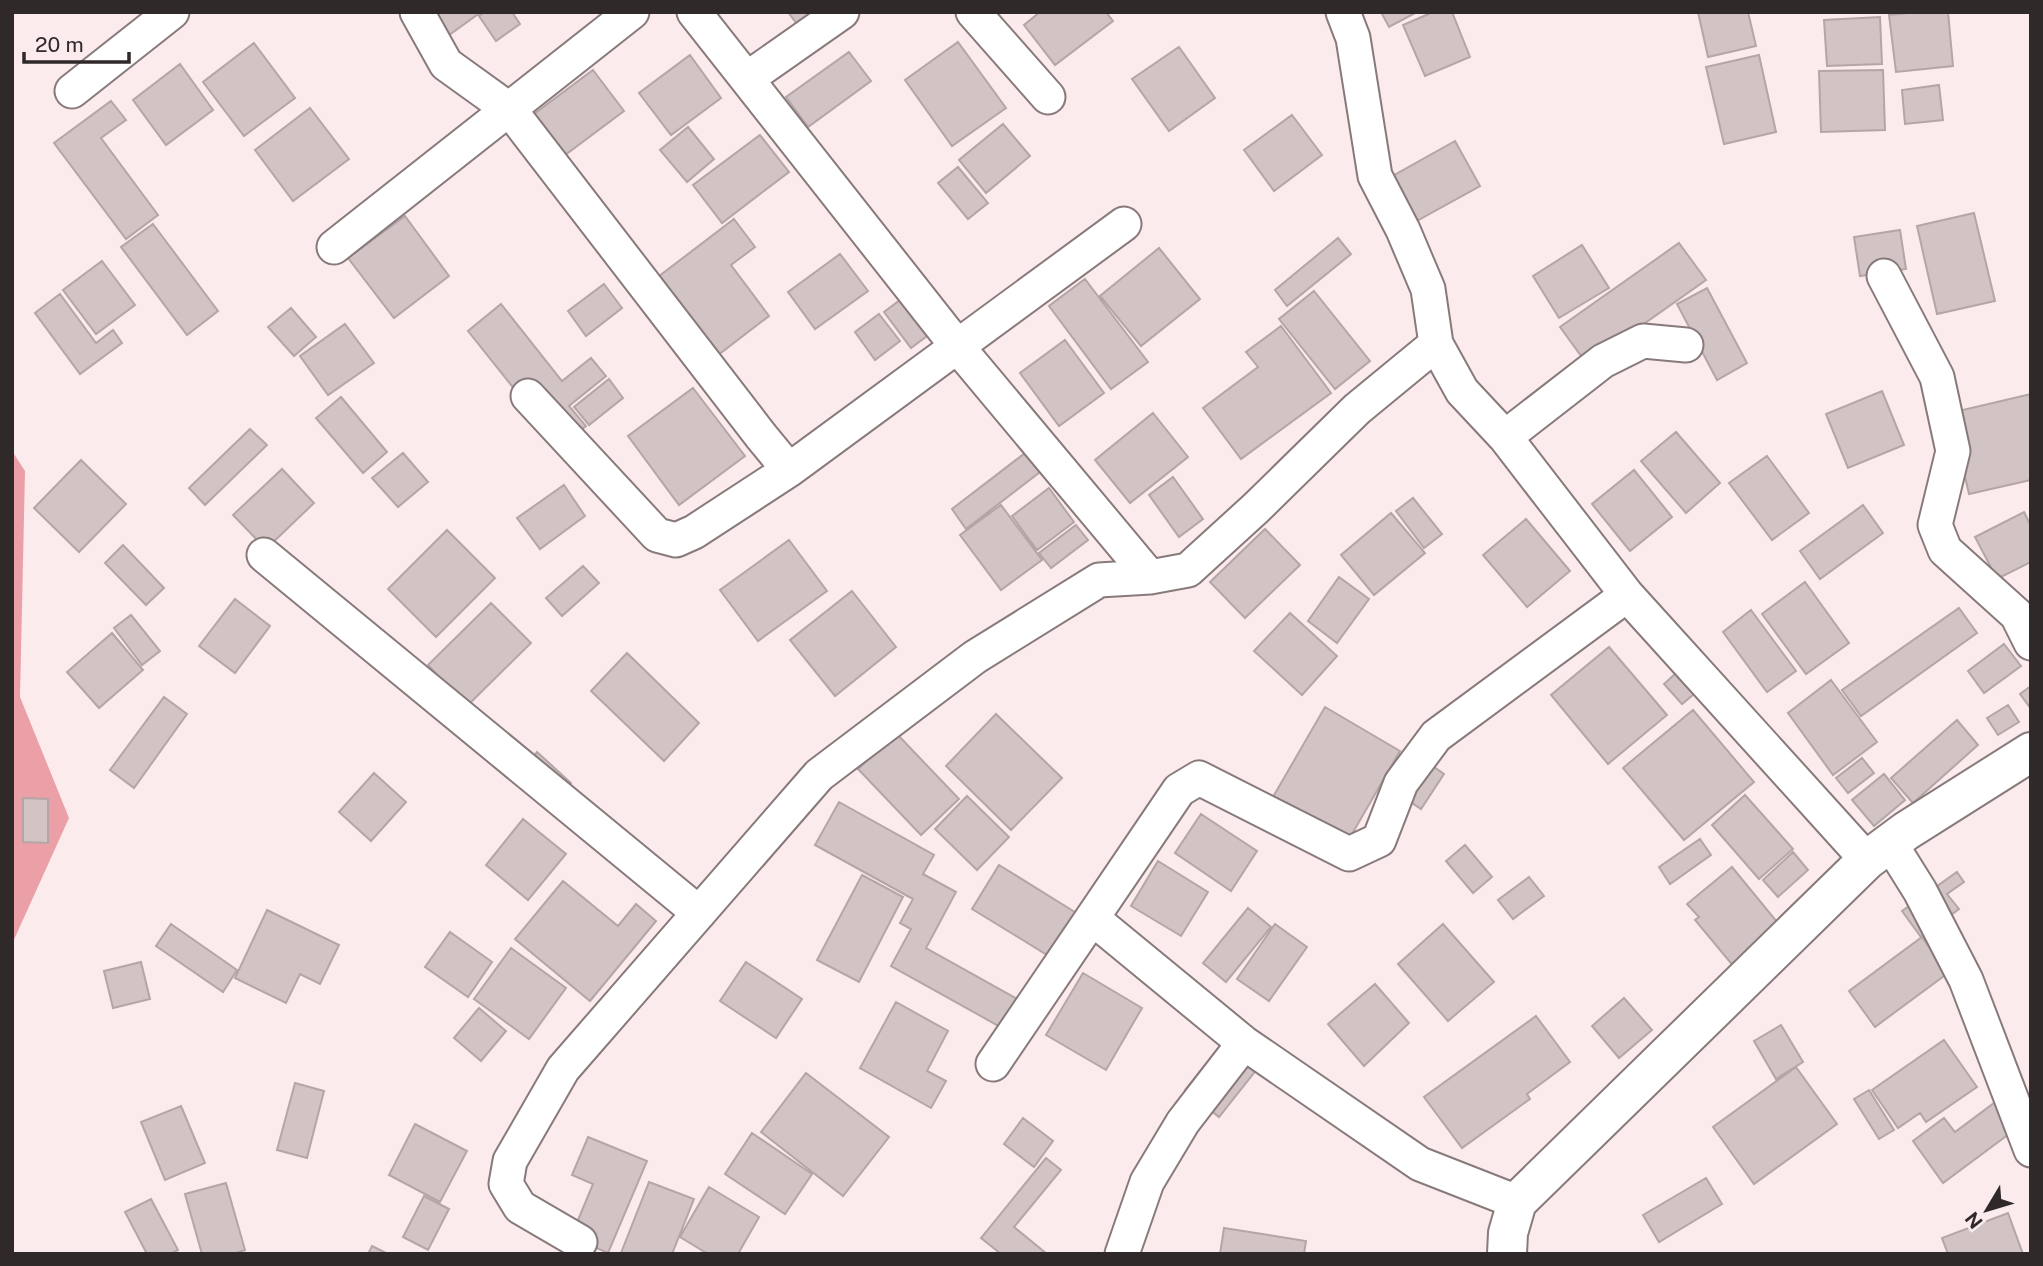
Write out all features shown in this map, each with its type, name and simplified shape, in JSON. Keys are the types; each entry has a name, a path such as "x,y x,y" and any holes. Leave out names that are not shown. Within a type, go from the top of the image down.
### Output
{"street":[{"path":"72,91 172,12"},
{"path":"417,12 446,64 510,110 789,470"},
{"path":"334,247 632,12"},
{"path":"695,12 957,346 1150,577"},
{"path":"748,78 842,12"},
{"path":"973,12 1048,97"},
{"path":"1343,12 1353,38 1375,176 1403,230 1428,289 1436,344 1462,391 1505,438 1628,595 1920,891 1966,980 2031,1150"},
{"path":"528,396 657,535 676,540 694,532 789,470 1124,224"},
{"path":"1884,276 1937,377 1953,451 1935,525 1945,550 2017,615 2031,643"},
{"path":"1505,438 1603,361 1643,341 1686,345"},
{"path":"580,1242 520,1207 506,1184 510,1161 563,1069 819,775 975,657 1099,580 1150,577 1188,570 1256,509 1357,410 1436,344"},
{"path":"264,555 699,913"},
{"path":"993,1064 1179,790 1199,779 1349,854 1379,840 1401,783 1436,736 1628,595"},
{"path":"1507,1254 1508,1233 1517,1202 1879,851 2031,752"},
{"path":"1093,918 1244,1042 1420,1164 1517,1202"},
{"path":"1122,1254 1147,1182 1183,1122 1244,1042"}],"shaded area":[{"path":"12,451 25,471 20,697 69,818 12,944"}],"building":[{"path":"417,12 481,12 438,43"},
{"path":"485,12 512,12 520,24 496,41 479,16"},
{"path":"788,12 821,12 800,28"},
{"path":"1040,12 1106,12 1113,21 1055,65 1024,25"},
{"path":"1381,12 1417,12 1389,27"},
{"path":"1433,12 1452,12 1470,57 1425,76 1403,25"},
{"path":"1698,12 1748,12 1756,46 1708,57"},
{"path":"1948,12 1953,66 1896,72 1889,15"},
{"path":"1880,17 1882,64 1827,66 1824,20"},
{"path":"958,42 1006,108 952,146 905,80"},
{"path":"254,43 295,98 244,136 203,82"},
{"path":"1179,47 1215,98 1169,131 1132,79"},
{"path":"849,52 871,81 808,127 786,97"},
{"path":"690,55 721,98 671,135 639,93"},
{"path":"1759,55 1776,132 1724,144 1706,67"},
{"path":"180,64 213,110 166,145 133,100"},
{"path":"593,70 624,111 553,164 522,123"},
{"path":"1883,70 1885,130 1821,132 1819,71"},
{"path":"1939,85 1943,120 1905,124 1902,90"},
{"path":"111,101 126,120 101,138 158,215 126,239 54,143"},
{"path":"310,108 349,159 293,201 255,150"},
{"path":"1292,115 1322,155 1274,191 1244,150"},
{"path":"1003,124 1030,156 986,193 959,160"},
{"path":"688,127 714,159 687,182 660,150"},
{"path":"760,135 789,172 722,223 693,185"},
{"path":"1455,141 1480,186 1406,227 1382,182"},
{"path":"958,167 988,203 968,219 938,183"},
{"path":"1974,213 1995,301 1937,314 1917,226"},
{"path":"405,216 449,276 394,318 348,258"},
{"path":"734,219 755,247 731,265 769,316 709,362 650,283"},
{"path":"153,224 218,311 187,335 121,247"},
{"path":"1900,230 1906,269 1860,276 1854,237"},
{"path":"1338,238 1351,254 1287,306 1275,290"},
{"path":"1679,243 1706,280 1587,364 1560,327"},
{"path":"1582,245 1609,288 1559,318 1533,276"},
{"path":"1159,248 1200,299 1141,346 1100,296"},
{"path":"840,254 868,291 815,329 788,292"},
{"path":"102,261 135,305 96,334 63,290"},
{"path":"1085,279 1148,362 1111,389 1049,306"},
{"path":"604,284 622,308 586,336 568,311"},
{"path":"1707,288 1747,363 1717,380 1677,304"},
{"path":"1314,291 1370,361 1335,389 1279,319"},
{"path":"60,294 96,343 113,330 122,343 80,374 35,313"},
{"path":"900,300 927,336 911,348 884,312"},
{"path":"501,304 562,381 591,358 606,376 569,406 586,426 557,449 523,400 468,331"},
{"path":"291,308 316,337 294,356 268,327"},
{"path":"879,314 900,341 875,360 855,332"},
{"path":"345,324 374,363 328,395 300,356"},
{"path":"1281,326 1331,393 1241,459 1203,408 1258,367 1246,352"},
{"path":"1065,340 1104,393 1059,426 1020,373"},
{"path":"609,379 623,398 589,425 574,407"},
{"path":"693,388 745,456 679,505 628,436"},
{"path":"1882,391 1904,445 1848,468 1826,414"},
{"path":"2031,394 2031,480 1969,494 1950,413"},
{"path":"341,397 387,452 363,473 316,418"},
{"path":"1153,413 1188,457 1130,503 1095,460"},
{"path":"250,429 267,445 205,505 189,488"},
{"path":"1676,432 1720,483 1686,513 1641,461"},
{"path":"403,453 428,482 398,507 372,478"},
{"path":"1025,453 1040,472 966,529 952,509"},
{"path":"1767,456 1809,513 1772,540 1729,483"},
{"path":"81,460 126,504 79,552 34,508"},
{"path":"282,469 314,503 266,549 233,515"},
{"path":"1634,470 1672,517 1630,551 1592,504"},
{"path":"1173,477 1203,519 1179,537 1149,495"},
{"path":"564,485 585,516 540,549 517,518"},
{"path":"1049,488 1074,522 1037,550 1012,516"},
{"path":"1413,498 1442,534 1424,548 1396,511"},
{"path":"1001,505 1042,560 1001,590 960,535"},
{"path":"1863,505 1883,533 1820,579 1800,551"},
{"path":"2024,512 2031,526 2031,562 1997,579 1975,537"},
{"path":"1391,513 1425,553 1374,595 1341,555"},
{"path":"1526,519 1570,571 1527,607 1483,555"},
{"path":"1076,525 1088,540 1051,568 1039,553"},
{"path":"1265,529 1300,565 1245,618 1210,582"},
{"path":"447,530 495,578 436,637 388,589"},
{"path":"789,540 827,591 758,641 720,590"},
{"path":"123,545 164,588 146,605 105,563"},
{"path":"583,566 599,583 562,616 546,598"},
{"path":"1339,577 1369,599 1337,643 1308,621"},
{"path":"1805,582 1849,643 1806,674 1762,614"},
{"path":"852,591 896,647 835,696 790,640"},
{"path":"235,599 270,626 235,673 199,646"},
{"path":"491,603 531,643 467,706 428,665"},
{"path":"1959,608 1977,633 1861,716 1842,690"},
{"path":"1751,610 1796,671 1767,692 1723,632"},
{"path":"1290,613 1337,656 1302,695 1254,651"},
{"path":"131,615 160,651 142,665 114,628"},
{"path":"112,633 143,670 99,708 67,672"},
{"path":"2004,644 2021,666 1984,693 1968,671"},
{"path":"1609,647 1667,715 1608,764 1551,695"},
{"path":"627,653 699,723 664,761 591,691"},
{"path":"1686,664 1705,685 1682,704 1664,684"},
{"path":"1831,680 1877,742 1833,775 1788,713"},
{"path":"2031,686 2031,709 2020,694"},
{"path":"164,697 187,714 134,788 110,770"},
{"path":"2008,705 2019,722 1998,735 1987,718"},
{"path":"1325,707 1400,751 1348,841 1273,797"},
{"path":"1693,710 1754,782 1684,840 1623,768"},
{"path":"996,714 1062,778 1011,830 946,766"},
{"path":"1957,720 1978,745 1913,803 1891,778"},
{"path":"896,733 959,799 921,835 858,769"},
{"path":"537,752 571,783 559,797 524,768"},
{"path":"1862,758 1874,773 1848,793 1836,778"},
{"path":"1427,762 1444,774 1421,809 1403,797"},
{"path":"374,773 406,802 371,841 339,812"},
{"path":"1884,774 1905,800 1874,826 1852,800"},
{"path":"1745,795 1793,849 1759,879 1712,825"},
{"path":"967,796 1009,837 977,870 935,829"},
{"path":"23,798 48,799 48,843 23,842"},
{"path":"839,802 934,855 923,874 956,892 926,948 1019,1000 1004,1029 891,966 911,929 900,923 913,899 815,845"},
{"path":"1201,814 1257,851 1231,891 1175,853"},
{"path":"523,819 566,854 528,900 486,865"},
{"path":"1700,839 1711,855 1670,884 1659,867"},
{"path":"1465,845 1492,877 1473,893 1446,861"},
{"path":"1793,852 1808,870 1778,897 1763,880"},
{"path":"1158,861 1208,892 1181,936 1131,906"},
{"path":"999,865 1078,914 1052,958 972,909"},
{"path":"1732,867 1782,928 1735,968 1695,920 1699,917 1687,904"},
{"path":"1957,872 1964,882 1947,894 1959,909 1921,937 1902,911"},
{"path":"862,875 903,897 859,982 817,960"},
{"path":"1529,877 1544,896 1513,919 1498,900"},
{"path":"563,881 618,926 636,904 656,921 590,1001 515,939"},
{"path":"1248,908 1271,927 1226,982 1203,963"},
{"path":"267,910 339,945 320,984 300,974 286,1003 235,978"},
{"path":"171,924 237,970 223,992 156,946"},
{"path":"1275,924 1307,947 1269,1001 1237,979"},
{"path":"1443,924 1494,982 1448,1021 1398,964"},
{"path":"450,932 492,962 468,997 425,967"},
{"path":"1922,937 1948,973 1875,1027 1849,991"},
{"path":"511,948 566,988 529,1039 474,999"},
{"path":"141,962 150,999 113,1008 104,971"},
{"path":"746,962 802,999 776,1038 720,1001"},
{"path":"1083,973 1142,1008 1106,1070 1046,1035"},
{"path":"1375,984 1409,1023 1364,1066 1328,1024"},
{"path":"1624,998 1652,1030 1619,1058 1592,1026"},
{"path":"896,1002 948,1031 927,1071 946,1081 931,1108 860,1068"},
{"path":"479,1008 506,1031 481,1061 454,1038"},
{"path":"1536,1016 1570,1062 1527,1094 1530,1099 1462,1148 1424,1097"},
{"path":"1781,1025 1803,1062 1776,1079 1754,1041"},
{"path":"1231,1032 1265,1059 1219,1117 1185,1090"},
{"path":"1944,1040 1977,1087 1926,1122 1920,1113 1898,1128 1872,1090"},
{"path":"1796,1067 1837,1124 1754,1184 1713,1127"},
{"path":"806,1073 889,1137 843,1196 761,1132"},
{"path":"295,1083 324,1091 307,1158 277,1150"},
{"path":"1869,1090 1894,1130 1879,1139 1854,1099"},
{"path":"1998,1100 2017,1128 1943,1183 1913,1141 1944,1118 1955,1132"},
{"path":"181,1106 205,1163 165,1180 141,1122"},
{"path":"1023,1118 1053,1141 1034,1167 1004,1144"},
{"path":"415,1124 467,1151 440,1202 389,1175"},
{"path":"752,1133 812,1174 785,1214 725,1174"},
{"path":"588,1137 647,1161 608,1253 571,1237 593,1184 572,1175"},
{"path":"1046,1158 1061,1170 1014,1227 1047,1254 1001,1254 981,1238"},
{"path":"1706,1178 1722,1204 1659,1242 1643,1215"},
{"path":"649,1182 694,1199 672,1254 623,1254 621,1253"},
{"path":"226,1183 245,1250 233,1254 202,1254 185,1194"},
{"path":"709,1187 759,1217 738,1254 708,1254 680,1237"},
{"path":"424,1196 449,1209 428,1250 403,1237"},
{"path":"151,1199 178,1250 170,1254 147,1254 125,1212"},
{"path":"2008,1213 2023,1254 1948,1254 1942,1238"},
{"path":"1224,1228 1306,1241 1304,1254 1220,1254"},
{"path":"372,1246 388,1254 368,1254"}]}
